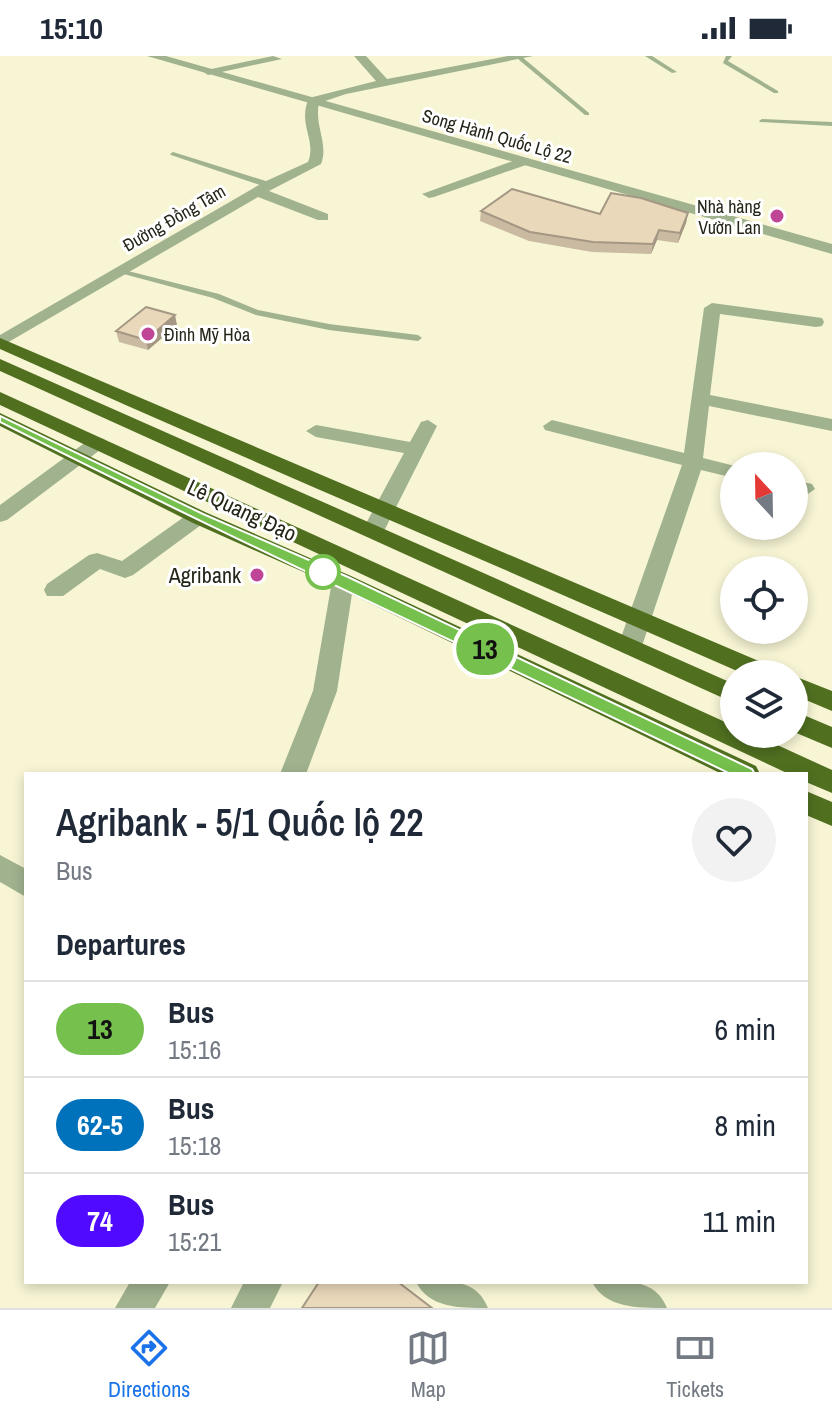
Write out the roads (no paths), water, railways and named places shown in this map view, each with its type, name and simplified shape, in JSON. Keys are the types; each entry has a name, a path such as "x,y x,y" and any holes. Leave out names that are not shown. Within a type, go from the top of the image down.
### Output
{"highway":[{"path":"0,343 230,445 385,508 734,660"},
{"name":"Lê Quang Đạo","path":"0,364 720,688"},
{"name":"Lê Quang Đạo","path":"0,398 198,517 343,581 743,772"},
{"name":"Lê Quang Đạo","path":"0,419 88,450 832,782"},
{"path":"808,691 832,702"},
{"path":"808,727 832,738"},
{"path":"808,803 832,815"}],"street":[{"name":"Song Hành Quốc Lộ 22","path":"153,56 832,249"},
{"path":"360,56 385,84"},
{"path":"313,101 343,91 500,59 524,57"},
{"path":"208,71 276,59"},
{"name":"Đường Đồng Tâm","path":"0,343 264,189 314,164 319,152 309,119 313,101"},
{"path":"429,194 521,162"},
{"path":"264,189 323,217"},
{"path":"630,646 692,462 712,308 816,322"},
{"path":"700,399 832,425"},
{"path":"373,531 428,426"},
{"path":"552,426 720,469"},
{"path":"316,431 416,449"},
{"path":"0,515 88,450"},
{"path":"55,590 97,560 125,570 198,517"},
{"path":"294,772 325,691 343,581"},
{"path":"0,867 24,884"},
{"path":"133,1308 151,1284"},
{"path":"249,1308 264,1284"},
{"path":"437,1284 470,1308"},
{"path":"613,1284 645,1307"}],"lane":[{"path":"648,56 674,72"},
{"path":"729,56 725,62 776,92"},
{"path":"524,57 587,114"},
{"path":"762,121 832,124"},
{"path":"173,154 264,189"},
{"path":"123,271 216,296 271,316 418,338"}],"place":[{"name":"Nhà hàng Vườn Lan","path":"777,216"},
{"name":"Đình Mỹ Hòa","path":"148,334"},
{"name":"Agribank","path":"257,575"}]}
